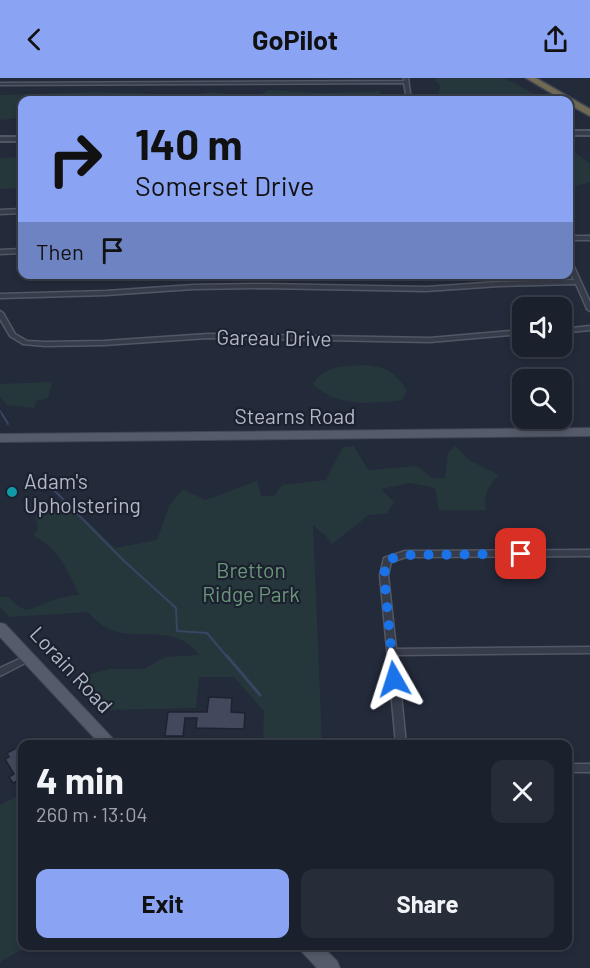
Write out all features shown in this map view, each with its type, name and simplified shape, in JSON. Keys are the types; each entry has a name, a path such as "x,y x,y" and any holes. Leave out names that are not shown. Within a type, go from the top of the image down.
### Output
{"highway":[{"path":"530,78 561,96"},
{"path":"541,78 590,105"},
{"path":"573,103 590,113"}],"main road":[{"name":"Stearns Road","path":"0,438 590,432"},
{"name":"Lorain Road","path":"0,628 106,740"},
{"path":"313,950 330,968"}],"street":[{"path":"0,84 69,81 406,80 408,96"},
{"path":"573,133 590,133"},
{"path":"0,139 18,139"},
{"path":"0,212 18,211"},
{"path":"573,238 590,238"},
{"path":"0,252 18,251"},
{"path":"573,272 590,309"},
{"path":"0,296 106,293 193,287 426,289 577,282"},
{"name":"Gareau Drive","path":"0,313 12,335 25,343 104,343 208,336 430,340 512,333"},
{"path":"572,330 590,328"},
{"path":"401,740 384,567 387,560 405,555 590,553"},
{"path":"392,652 590,650"},
{"path":"0,672 28,658"},
{"path":"572,768 590,768"}],"green space":[{"path":"436,78 504,78 538,96 438,96 440,85 435,81"},
{"path":"268,90 323,93 380,91 379,96 257,96"},
{"path":"98,92 193,95 211,92 241,96 18,96 18,118 0,120 0,95"},
{"path":"573,151 590,164 590,182 573,187"},
{"path":"18,157 18,188 0,189 0,158"},
{"path":"365,365 385,369 398,378 407,390 402,400 354,402 332,397 313,384 329,370 342,366"},
{"path":"52,382 48,398 36,401 34,408 7,405 0,397 0,384"},
{"name":"Bretton Ridge Park","path":"354,446 368,470 417,466 432,478 445,478 448,453 455,446 469,460 499,475 492,482 488,491 485,500 486,510 439,510 435,488 410,483 381,489 394,502 387,514 369,515 332,544 313,525 322,740 263,740 264,711 234,677 199,677 196,708 107,710 77,683 91,674 109,669 143,669 166,657 200,655 184,641 169,636 122,633 111,630 99,623 88,612 9,617 0,607 0,597 8,597 20,607 29,610 53,600 79,594 56,553 33,535 38,529 36,517 64,499 115,548 157,540 169,506 183,489 205,500 257,481 261,496 274,496 282,485 326,480 343,447"},
{"path":"18,795 18,950 20,950 0,962 0,805"}],"building":[{"path":"209,697 232,698 231,712 245,713 244,729 196,728 197,718 185,718 183,736 165,736 168,712 207,712"},
{"path":"18,747 18,783 17,781 13,783 9,777 14,774 5,759 9,757 7,753"}],"waterway":[{"path":"0,411 3,415"},
{"path":"2,414 8,424"},
{"path":"45,481 123,560 176,608 177,631 207,633 228,658"},
{"path":"227,656 260,695"}],"place":[{"name":"Adam's Upholstering","path":"12,492"}],"route":[{"path":"394,679 384,575 387,560 405,555 521,554"}]}
